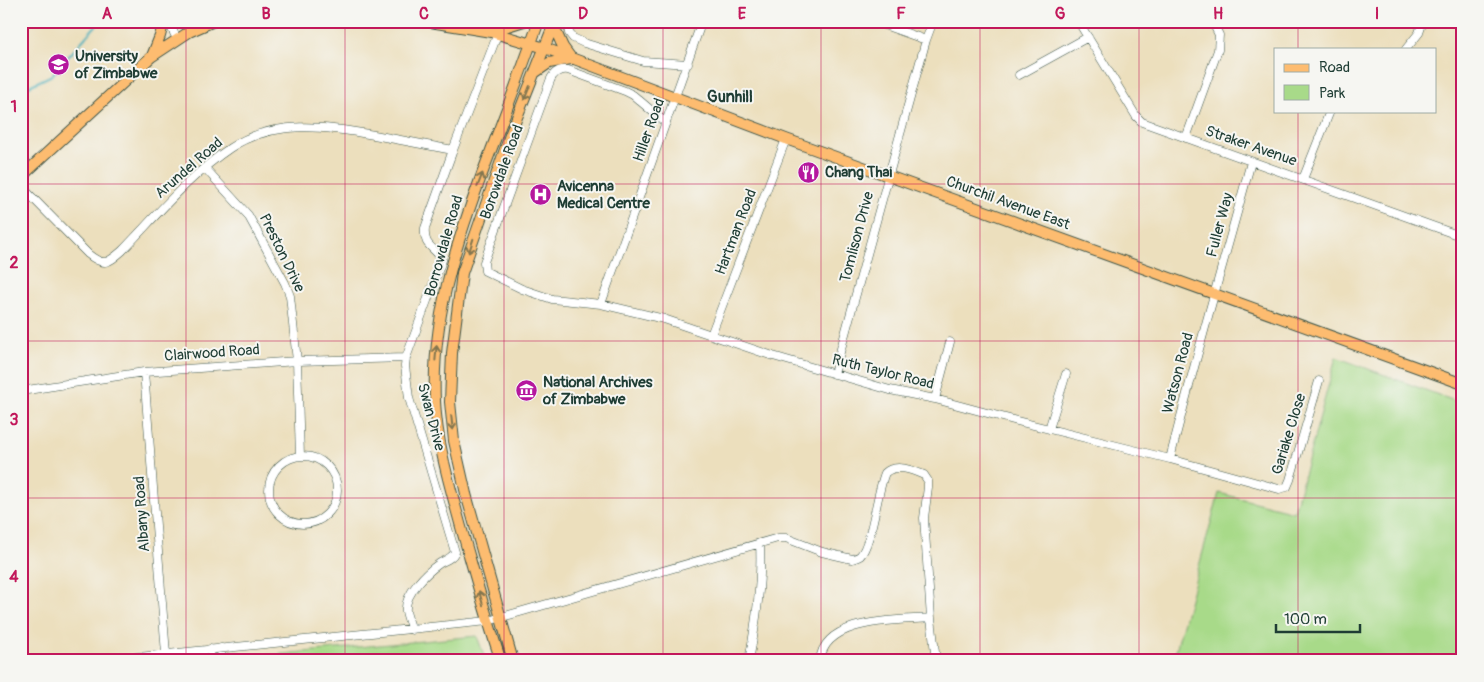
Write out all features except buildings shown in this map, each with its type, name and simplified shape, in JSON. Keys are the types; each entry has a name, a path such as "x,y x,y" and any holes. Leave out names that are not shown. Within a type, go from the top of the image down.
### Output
{"main road":[{"path":"151,57 164,21"},
{"path":"177,21 188,24 210,23"},
{"name":"Churchil Avenue East","path":"424,21 495,32 517,38 786,139 1463,384"},
{"path":"495,32 524,21"},
{"name":"Borrowdale Road","path":"501,661 454,503 439,438 435,401 435,364 440,312 446,282 458,242 539,21"},
{"path":"21,176 151,57 178,39 210,23"},
{"path":"535,73 549,63 572,58 563,47 554,23"},
{"name":"Borrowdale Road","path":"514,661 466,494 454,441 450,402 452,353 462,273 510,135 554,23"},
{"path":"517,38 523,67"}],"street":[{"path":"168,21 178,39"},
{"path":"568,21 569,33 573,38 633,59 688,64"},
{"name":"Hiller Road","path":"601,304 702,21"},
{"path":"873,21 926,40"},
{"name":"Tomlison Drive","path":"834,374 926,40 933,21"},
{"name":"Straker Avenue","path":"1078,21 1139,119 1146,124 1463,237"},
{"path":"1186,138 1218,50 1219,35 1212,21"},
{"path":"1407,48 1418,33 1423,21"},
{"name":"Swan Drive","path":"412,630 406,610 410,597 426,575 455,552 409,398 406,358 442,260 426,242 424,236 425,228 495,32"},
{"path":"1019,75 1088,37"},
{"name":"Borowdale Road","path":"485,271 484,262 554,74 568,70 633,95 666,123"},
{"path":"1303,179 1330,112"},
{"name":"Arundel Road","path":"21,186 88,254 97,262 103,263 122,251 205,168 245,140 274,130 298,126 341,129 453,150"},
{"name":"Hartman Road","path":"711,335 786,139"},
{"name":"Fuller Way","path":"1215,294 1251,162"},
{"name":"Preston Drive","path":"205,168 248,215 285,283 291,301 297,361 300,456"},
{"name":"Ruth Taylor Road","path":"485,271 522,289 552,299 601,304 681,323 773,356 890,390 935,399 1170,459 1278,489"},
{"name":"Watson Road","path":"1170,459 1195,360 1215,294"},
{"path":"935,399 950,342"},
{"name":"Clairwood Road","path":"21,391 144,372 297,361 406,358"},
{"name":"Albany Road","path":"144,372 166,654"},
{"path":"1049,429 1066,374"},
{"name":"Gariake Close","path":"1278,489 1286,487 1290,480 1319,381"},
{"path":"300,456 311,456 321,460 335,476 338,486 337,497 333,507 326,516 317,522 307,524 296,524 282,516 272,504 269,494 270,483 280,464 289,458 300,456"},
{"path":"100,661 488,622 760,543 786,538 822,552 852,559 863,552 885,473 892,468 898,467 921,473 928,481 924,518 936,661"},
{"path":"749,661 757,616 760,543"},
{"path":"820,661 824,646 832,636 847,628 866,624 931,618"},
{"path":"221,648 222,661"},
{"path":"210,649 211,661"}],"green space":[{"path":"1336,357 1463,404 1463,661 1173,661 1219,493 1294,512"},
{"path":"477,636 486,661 206,661"}],"waterway":[{"path":"21,90 52,75 100,21"}],"place":[{"name":"University of Zimbabwe","path":"59,65"},
{"name":"Chang Thai","path":"809,172"},
{"name":"Avicenna Medical Centre","path":"541,195"},
{"name":"National Archives of Zimbabwe","path":"527,391"}],"district":[{"name":"Gunhill","path":"730,97"}]}
